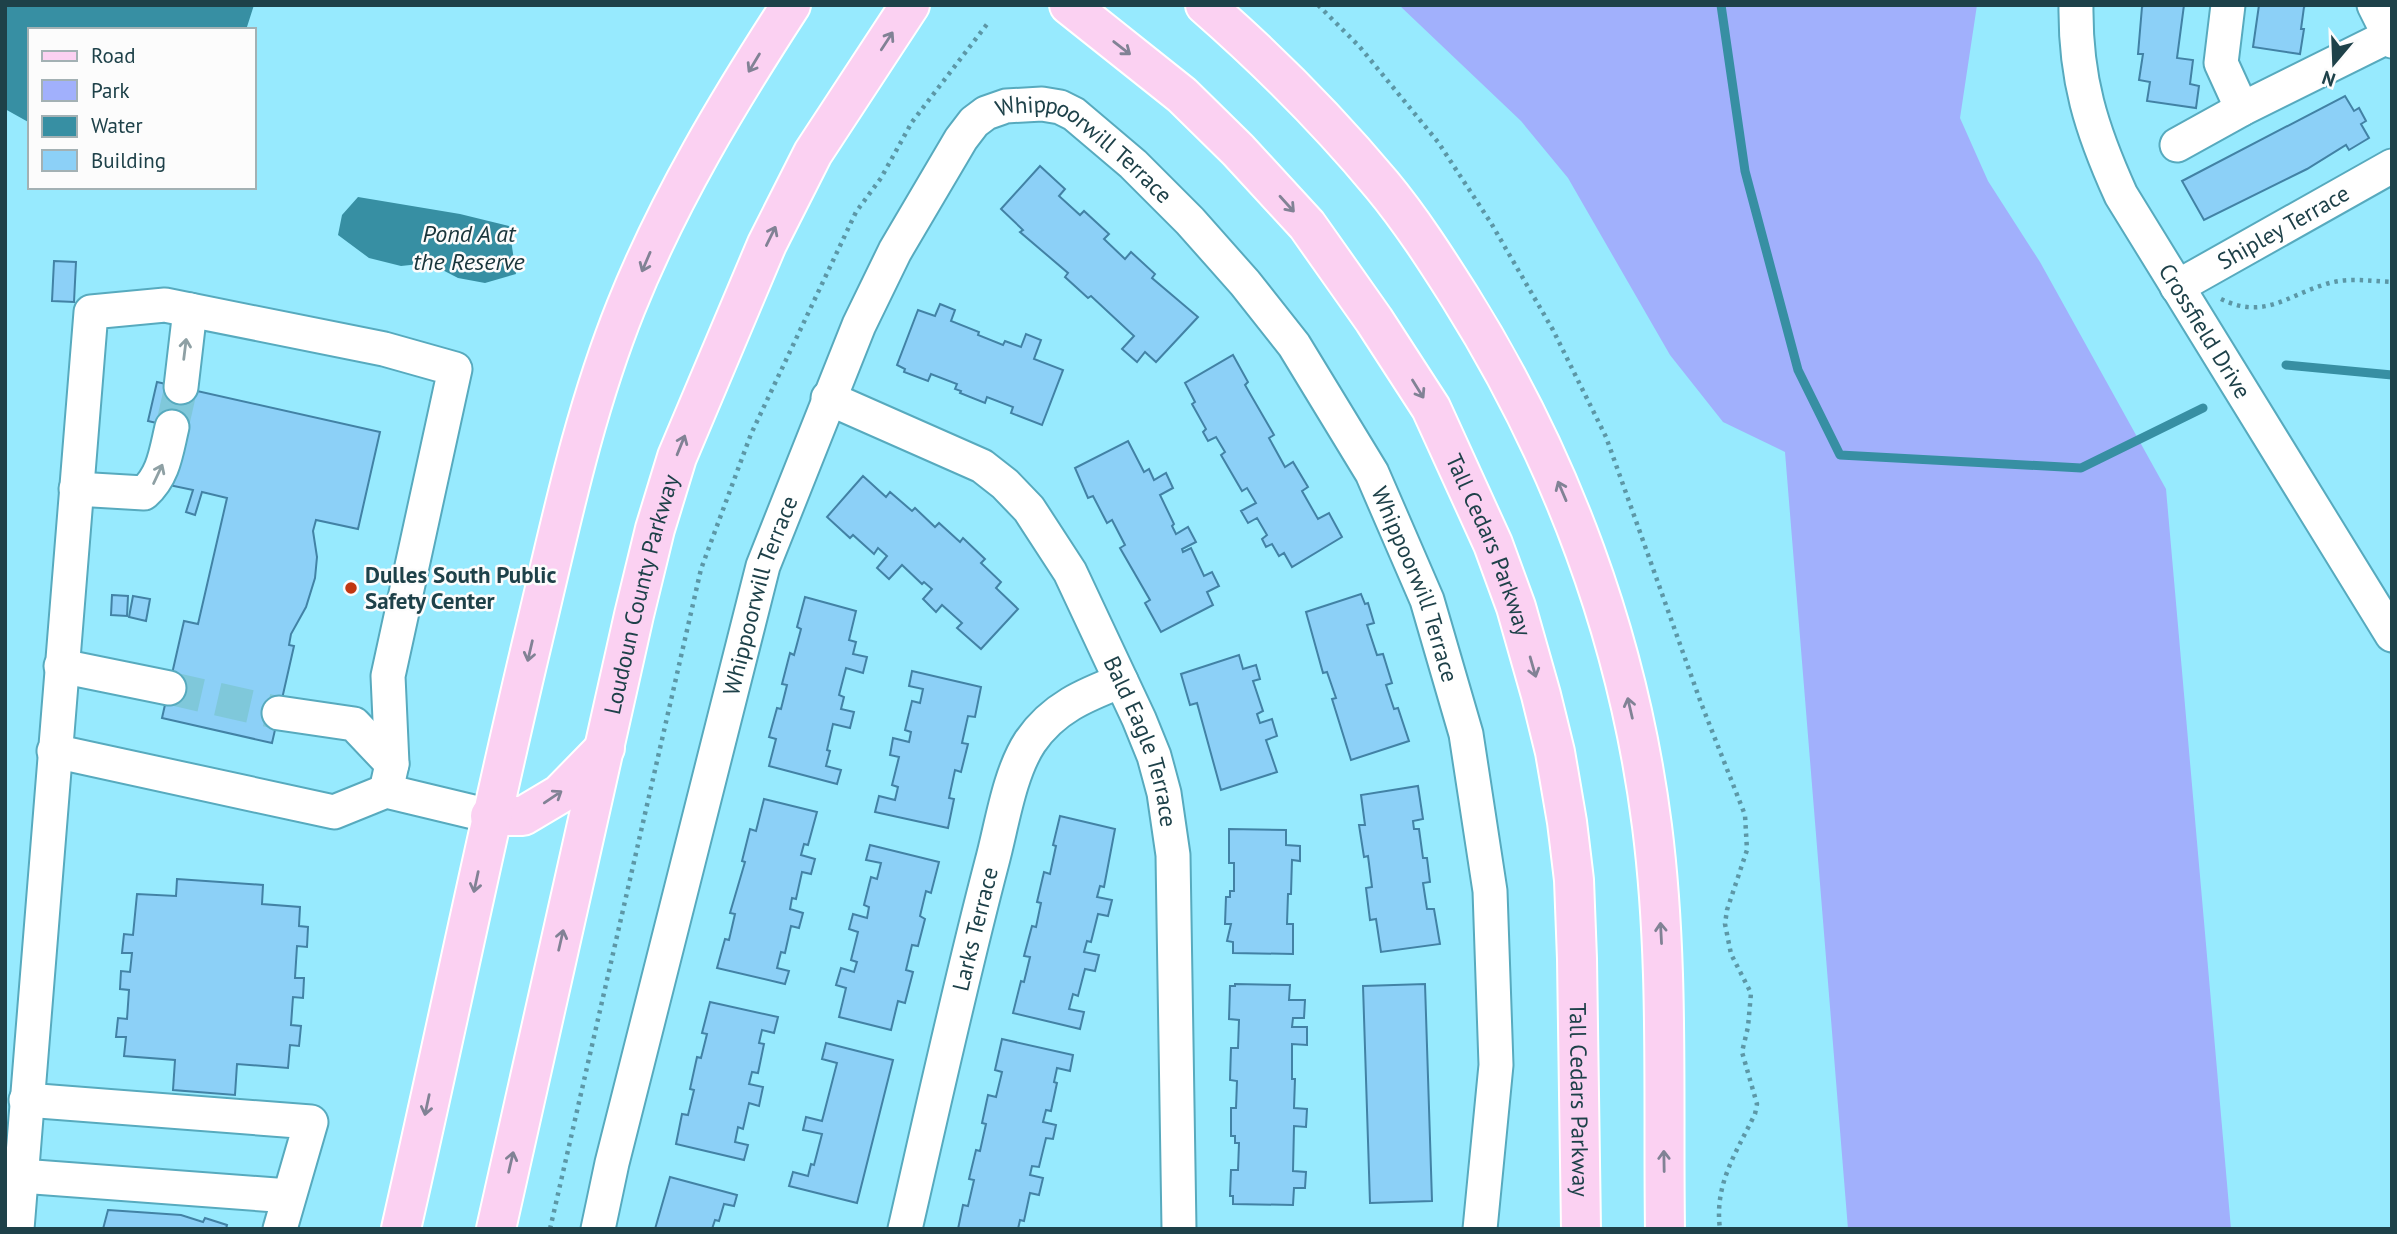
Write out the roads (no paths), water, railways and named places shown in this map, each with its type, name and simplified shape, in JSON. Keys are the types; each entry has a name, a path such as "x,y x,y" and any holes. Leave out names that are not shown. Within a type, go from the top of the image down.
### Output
{"main road":[{"path":"401,1229 491,816 574,468 596,391 626,309 666,216 702,149 791,5"},
{"name":"Loudoun County Parkway","path":"496,1229 655,528 677,457 767,244 813,153 910,5"},
{"name":"Tall Cedars Parkway","path":"1069,5 1182,95 1238,150 1307,225 1374,320 1430,408 1493,544 1516,607 1541,695 1555,752 1570,845 1577,959 1581,1229"},
{"path":"1205,5 1257,50 1318,111 1384,188 1439,264 1495,353 1545,450 1581,535 1612,632 1635,730 1652,825 1662,934 1665,1229"},
{"path":"491,816 523,816 560,794 605,748"}],"street":[{"name":"Crossfield Drive","path":"2076,5 2076,36 2083,89 2098,144 2120,195 2392,635"},
{"path":"2228,5 2221,63 2242,109"},
{"path":"2177,145 2242,109 2390,38 2374,5"},
{"name":"Whippoorwill Terrace","path":"598,1229 615,1150 763,566 828,398 895,251 961,139 974,122 986,113 1006,106 1042,104 1060,107 1074,114 1133,164 1190,221 1245,283 1294,345 1372,473 1427,600 1466,734 1490,891 1496,1065 1480,1229"},
{"name":"Shipley Terrace","path":"2177,287 2392,166"},
{"path":"17,1229 91,312 165,305 384,349 455,369 388,676 389,777"},
{"path":"181,387 190,310"},
{"name":"Bald Eagle Terrace","path":"828,398 982,466 1030,509 1082,595 1154,756 1164,793 1173,855 1179,1229"},
{"path":"76,489 144,493 155,483 162,469 172,427"},
{"path":"61,666 169,688"},
{"name":"Larks Terrace","path":"905,1229 984,892 1022,757 1043,725 1060,710 1078,698 1121,681"},
{"path":"279,713 354,724 389,777 491,816"},
{"path":"54,751 334,812 389,777"},
{"path":"26,1100 311,1122 280,1229"},
{"path":"20,1176 289,1196"}],"water":[{"path":"5,5 254,5 247,28 28,28 28,122 5,109"},
{"name":"Pond A at the Reserve","path":"358,197 460,214 509,226 516,274 485,283 458,278 429,263 401,266 369,258 338,235 342,215"}],"waterway":[{"path":"1721,5 1745,171 1798,370 1840,455 2081,468 2203,408"},
{"path":"2286,365 2392,375"}],"tunnel":[{"path":"172,427 181,387"},
{"path":"169,688 279,713"}],"place":[{"name":"Dulles South Public Safety Center","path":"351,588"}]}
